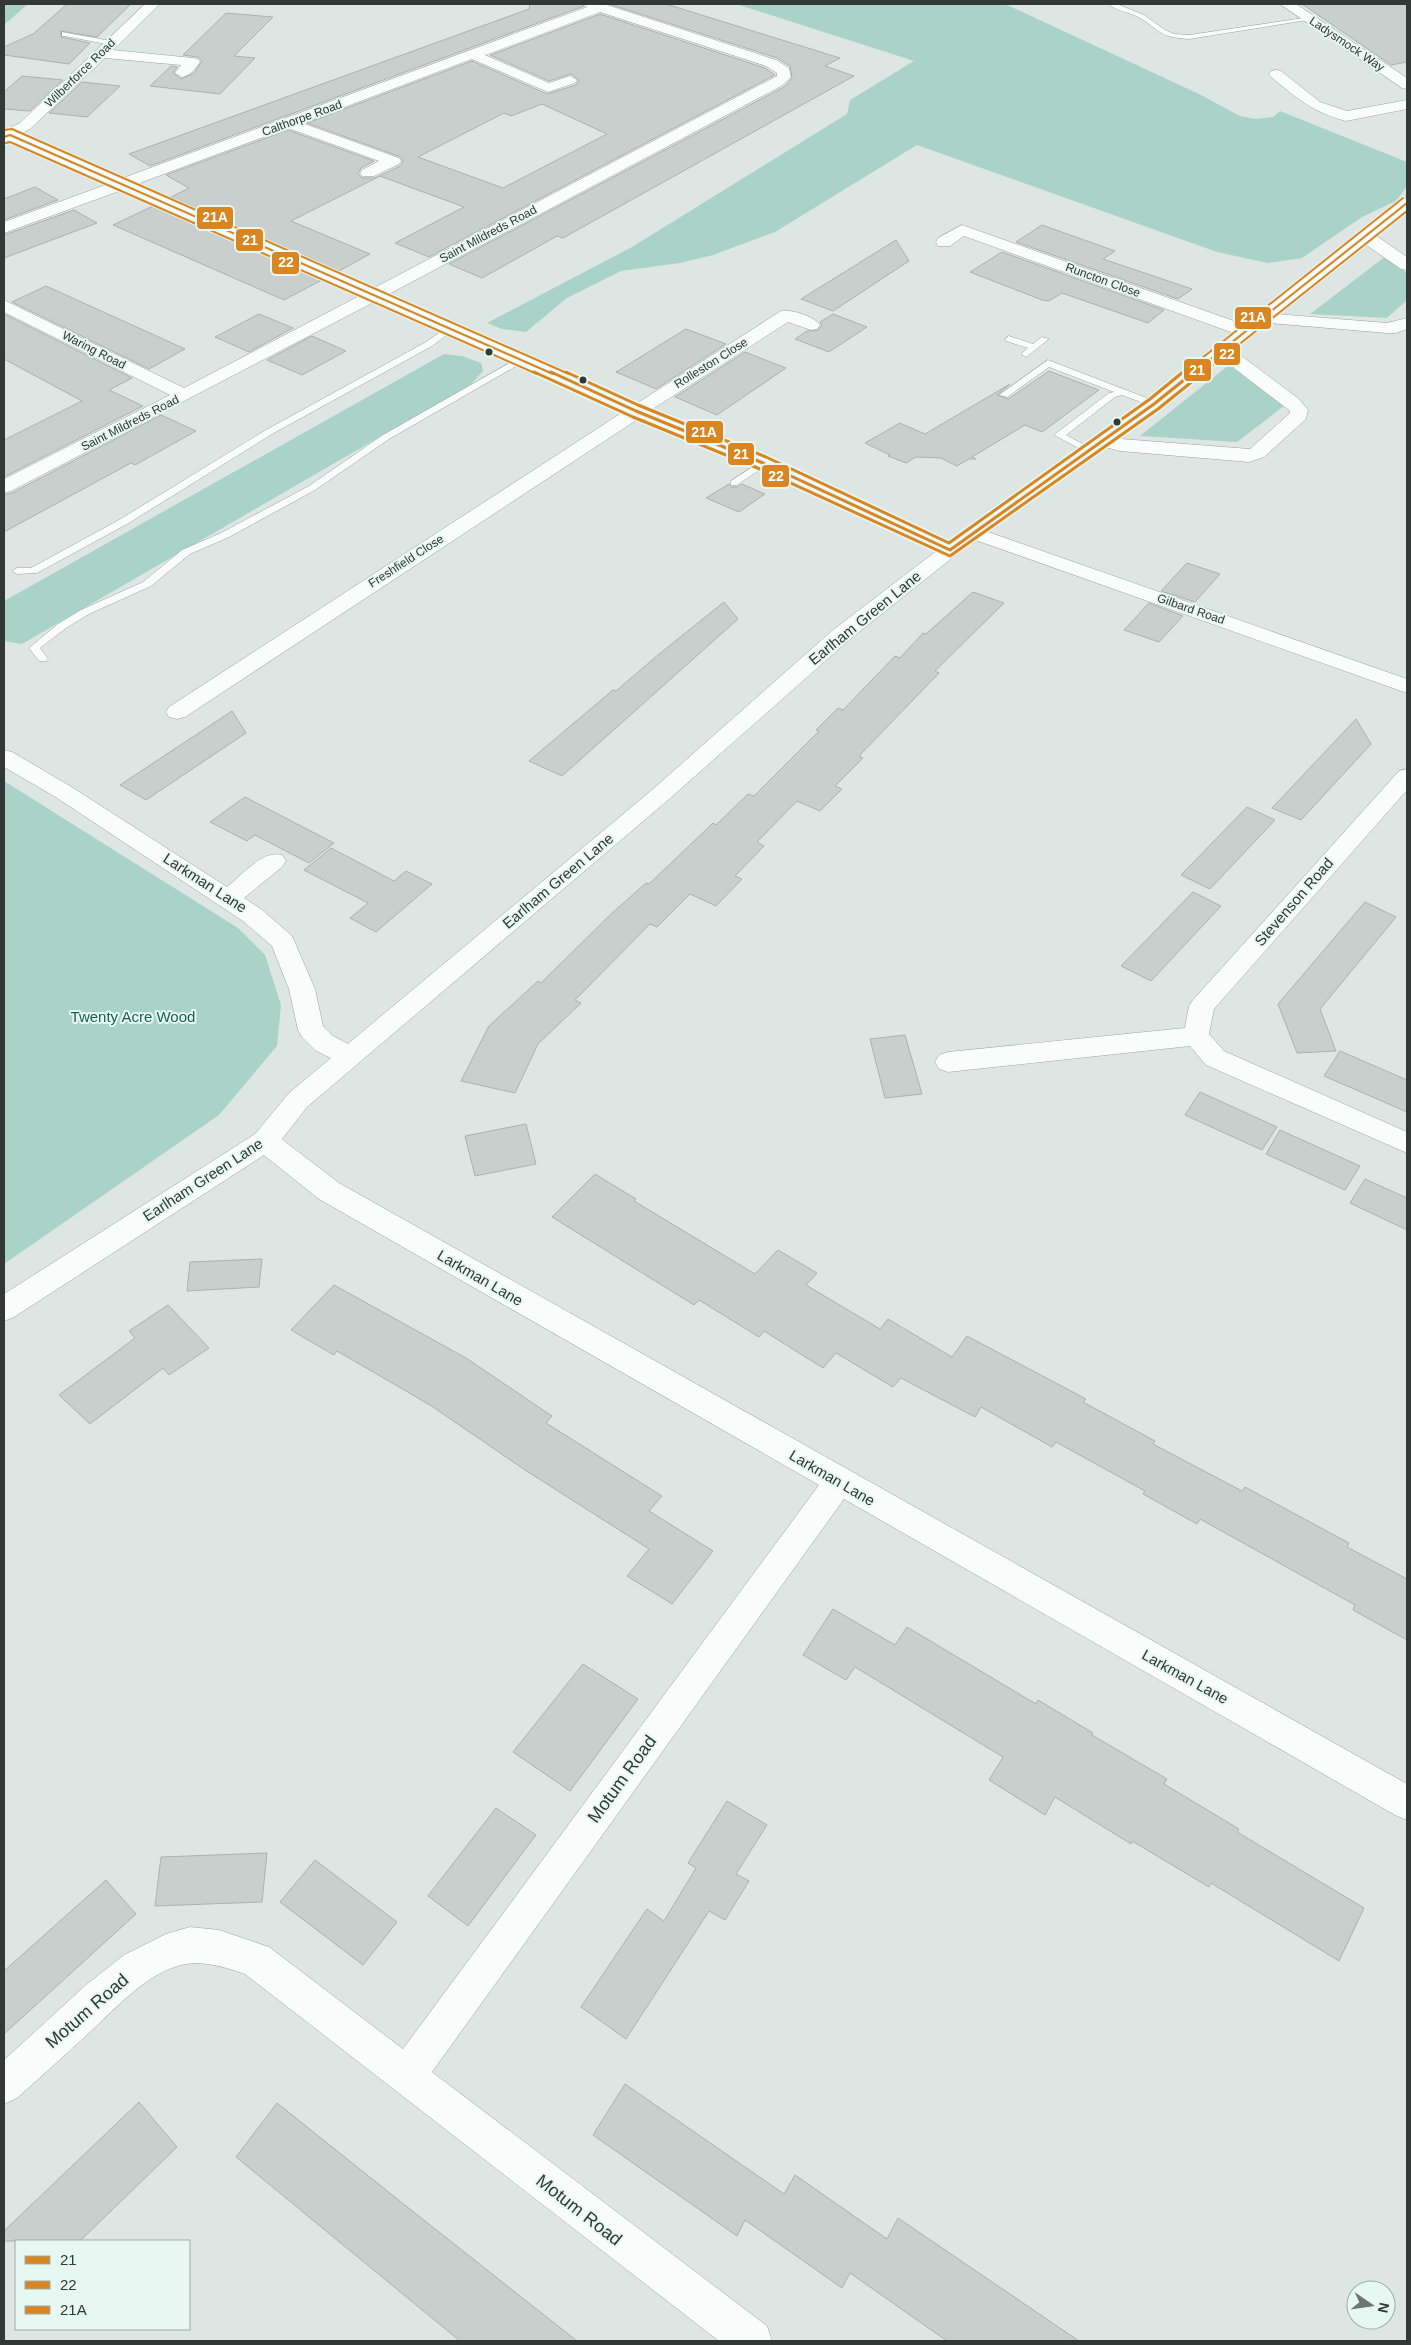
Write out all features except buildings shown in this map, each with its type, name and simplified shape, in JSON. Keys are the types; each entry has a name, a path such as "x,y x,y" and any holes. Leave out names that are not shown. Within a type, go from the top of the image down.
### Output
{"street":[{"name":"Wilberforce Road","path":"7,136 24,126 154,4"},
{"name":"Ladysmock Way","path":"1293,4 1310,19 1407,85"},
{"name":"Calthorpe Road","path":"4,228 474,55 596,5"},
{"name":"Saint Mildreds Road","path":"4,487 184,395 778,82 784,77 784,71 771,63 596,5"},
{"path":"106,48 197,56 182,73"},
{"path":"474,55 548,88"},
{"path":"1276,74 1315,105 1346,116 1407,105"},
{"path":"527,96 570,80"},
{"path":"288,123 400,158 368,174"},
{"path":"7,136 452,328 636,411 762,463 950,550"},
{"name":"Earlham Green Lane","path":"4,1309 265,1141 298,1100 660,795 841,635 950,550 1098,446 1154,404 1406,205"},
{"path":"944,242 980,218"},
{"name":"Runcton Close","path":"962,230 1245,331"},
{"path":"1365,236 1407,265"},
{"name":"Waring Road","path":"4,305 184,395"},
{"name":"Rolleston Close","path":"636,411 779,312 811,325"},
{"path":"1263,318 1387,328 1396,328 1407,323"},
{"path":"1098,446 1120,445 1249,456 1257,453 1299,416 1299,410 1222,350"},
{"name":"Freshfield Close","path":"177,712 636,411"},
{"name":"Gilbard Road","path":"974,533 1407,686"},
{"name":"Larkman Lane","path":"4,757 62,791 252,915 283,942 302,989 311,1030 324,1043 349,1056"},
{"name":"Stevenson Road","path":"1196,1036 1202,1006 1407,776"},
{"path":"228,899 274,861"},
{"path":"948,1062 1196,1036 1215,1058 1407,1143"},
{"name":"Larkman Lane","path":"265,1141 329,1191 838,1482 1407,1803"},
{"name":"Motum Road","path":"406,2076 838,1482"},
{"name":"Motum Road","path":"4,2085 115,1984 159,1955 183,1946 206,1946 232,1951 256,1960 752,2341"}],"lane":[{"path":"1111,4 1142,16 1162,32 1173,36 1190,37 1310,19"},
{"path":"65,34 106,48"},
{"path":"17,571 33,571 123,522 269,432 429,344 452,328"},
{"path":"1009,339 1033,347"},
{"path":"1025,354 1045,339"},
{"path":"43,659 34,648 62,626 85,612 147,584 186,552 225,535 312,488 386,437 522,359"},
{"path":"1004,395 1048,363 1154,404"},
{"path":"1098,446 1059,435 1112,395 1122,392"},
{"path":"734,483 762,463"}],"green space":[{"path":"4,4 28,4 4,25"},
{"path":"736,4 1005,4 1199,94 1240,116 1256,119 1273,117 1280,111 1407,162 1407,186 1396,201 1362,217 1302,258 1268,263 1217,252 917,145 775,232 713,255 680,263 621,271 567,298 526,332 502,329 487,323 632,247 847,114 850,100 914,61"},
{"path":"1386,256 1407,273 1407,300 1387,318 1310,314"},
{"path":"444,354 462,356 481,363 483,371 471,384 22,644 4,641 4,601"},
{"path":"1229,365 1284,406 1237,442 1140,436"},
{"name":"Twenty Acre Wood","path":"4,781 238,928 265,955 281,1005 277,1046 219,1115 4,1264"}],"transit line":[{"name":"21A","path":"4,130 12,129 454,322 638,405 766,457 949,543 1150,399 1403,198"},
{"name":"21","path":"4,137 10,135 452,328 636,411 763,463 950,550 1154,404 1407,203"},
{"name":"22","path":"6,143 10,142 449,334 633,417 760,469 950,556 1158,409 1407,211"}]}
